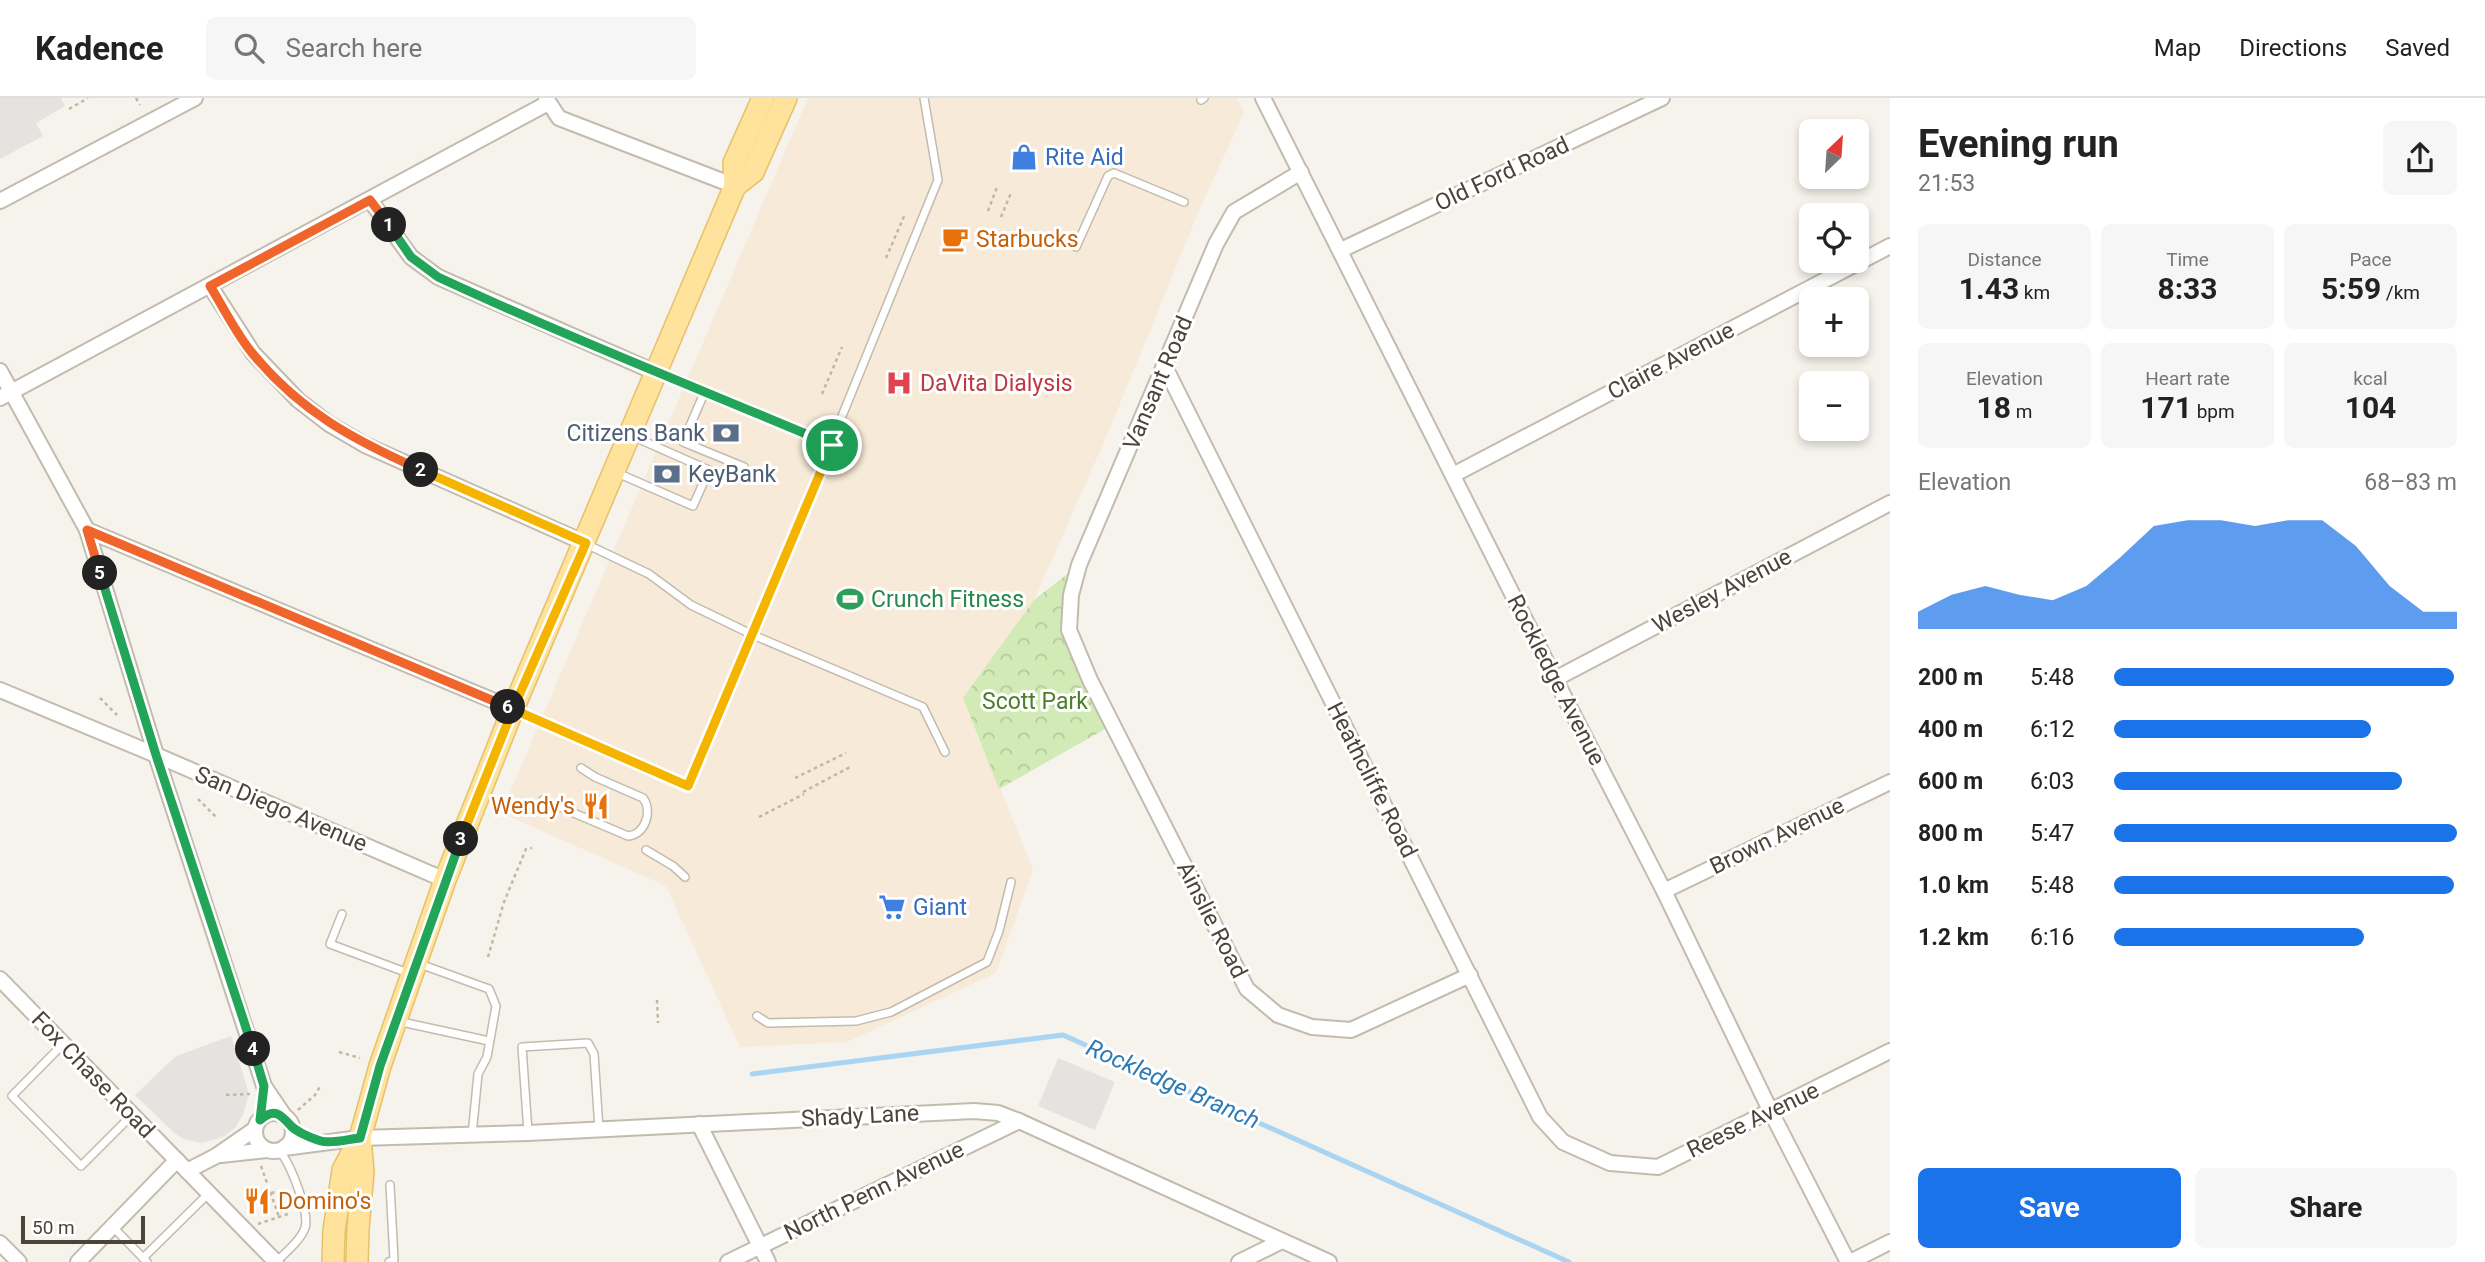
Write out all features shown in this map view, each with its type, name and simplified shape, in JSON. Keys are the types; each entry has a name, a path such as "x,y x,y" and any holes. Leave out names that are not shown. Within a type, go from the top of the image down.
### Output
{"main road":[{"path":"333,1262 334,1231 343,1170 360,1138 380,1066 445,880 513,709 586,543 735,186 734,163 763,98"},
{"path":"735,186 752,172 786,98"},
{"path":"357,1262 363,1172 360,1138"}],"street":[{"path":"0,201 195,98"},
{"name":"Rockledge Avenue","path":"1263,98 1664,891 1771,1112 1849,1262"},
{"name":"Old Ford Road","path":"1341,250 1662,98"},
{"path":"5,395 370,200 547,100 559,118 735,186"},
{"name":"Vansant Road","path":"1069,630 1071,595 1079,565 1216,244 1234,212 1300,172"},
{"path":"370,200 411,257 438,277 657,373"},
{"name":"Claire Avenue","path":"1453,475 1890,246"},
{"path":"210,286 253,354 298,400 329,424 365,445 586,543"},
{"name":"Heathcliffe Road","path":"1165,367 1540,1117 1563,1142 1610,1163"},
{"path":"0,371 5,395 87,530 258,1090 323,1142"},
{"name":"Wesley Avenue","path":"1555,679 1890,503"},
{"path":"87,530 513,709"},
{"name":"Ainslie Road","path":"1069,630 1090,680 1247,989 1257,998 1278,1015 1312,1027 1351,1030 1470,975"},
{"name":"San Diego Avenue","path":"0,690 445,880"},
{"name":"Brown Avenue","path":"1664,891 1890,782"},
{"name":"Fox Chase Road","path":"0,979 272,1260"},
{"name":"Reese Avenue","path":"1610,1163 1658,1167 1890,1051"},
{"name":"Shady Lane","path":"360,1138 528,1133 974,1111 998,1113 1329,1262"},
{"path":"187,1171 216,1156 273,1113 291,1118"},
{"path":"273,1152 291,1138 291,1118"},
{"name":"North Penn Avenue","path":"728,1262 1019,1121"},
{"path":"257,1124 257,1141 273,1152"},
{"path":"699,1124 768,1262"},
{"path":"216,1156 273,1152 360,1138"},
{"path":"78,1262 177,1160"},
{"path":"1239,1262 1282,1241"},
{"path":"1849,1262 1890,1242"},
{"path":"0,1243 19,1262"}],"lane":[{"path":"513,709 688,786 832,445 938,180 924,98"},
{"path":"1076,247 1108,176 1114,173 1184,202"},
{"path":"657,373 832,445"},
{"path":"705,391 683,442 744,467"},
{"path":"615,472 693,506 709,470 630,436"},
{"path":"586,543 649,574 691,605 753,635 923,707 946,752"},
{"path":"543,800 628,836 635,836 649,812 648,804 643,798 581,768"},
{"path":"646,850 673,866 685,877"},
{"path":"757,1016 768,1023 856,1021 891,1012 987,962 999,930 1011,882"},
{"path":"342,914 330,944 489,989 496,1006 487,1057 478,1074 472,1112 472,1135"},
{"path":"396,1020 489,1041"},
{"path":"528,1133 522,1047 589,1043 594,1055 598,1129"},
{"path":"63,1044 12,1096 80,1166 132,1115"},
{"path":"257,1124 258,1090"},
{"path":"272,1260 302,1234 306,1219 287,1160 273,1152"},
{"path":"389,1262 394,1260 390,1185"},
{"path":"113,1227 145,1260 209,1193"}],"path":[{"path":"69,109 88,98"},
{"path":"136,98 140,105"},
{"path":"988,211 997,187"},
{"path":"1001,216 1011,193"},
{"path":"886,258 905,214"},
{"path":"822,394 842,347"},
{"path":"100,698 117,715"},
{"path":"795,778 846,752"},
{"path":"759,817 852,766"},
{"path":"198,799 216,817"},
{"path":"488,957 504,902 526,849 532,848"},
{"path":"657,1000 658,1023"},
{"path":"339,1052 360,1058"},
{"path":"291,1118 315,1095 321,1085"},
{"path":"226,1095 258,1090"},
{"path":"273,1152 271,1193 279,1217"},
{"path":"271,1193 284,1189"},
{"path":"258,1224 291,1213"}],"shaded area":[{"path":"0,98 61,98 65,106 36,123 43,136 0,159"},
{"path":"808,98 1237,98 1244,113 1203,201 1108,433 1034,600 964,698 1033,870 996,973 847,1042 740,1047 666,886 501,813"},
{"path":"231,1036 249,1094 243,1115 235,1128 223,1137 202,1143 184,1139 174,1133 135,1095 176,1056"},
{"path":"1058,1058 1115,1082 1095,1130 1038,1106"}],"green space":[{"name":"Scott Park","path":"1079,565 1069,630 1114,724 999,789 963,698 1034,600"}],"waterway":[{"name":"Rockledge Branch","path":"752,1074 1063,1035 1569,1262"}],"place":[{"name":"Rite Aid","path":"1024,157"},
{"name":"Starbucks","path":"955,239"},
{"name":"DaVita Dialysis","path":"899,383"},
{"name":"Citizens Bank","path":"726,433"},
{"name":"KeyBank","path":"667,474"},
{"name":"Crunch Fitness","path":"850,599"},
{"name":"Wendy's","path":"596,806"},
{"name":"Giant","path":"892,907"},
{"name":"Domino's","path":"257,1201"}],"route":[{"path":"832,445 679,379 657,373 438,277 411,257 370,200 210,286 253,354 298,400 329,424 365,445 586,543 513,709 445,880 380,1066 360,1138 323,1142 292,1126 279,1114 273,1113 260,1120 264,1086 156,755 87,530 492,700 513,709 688,786 832,445"}]}
